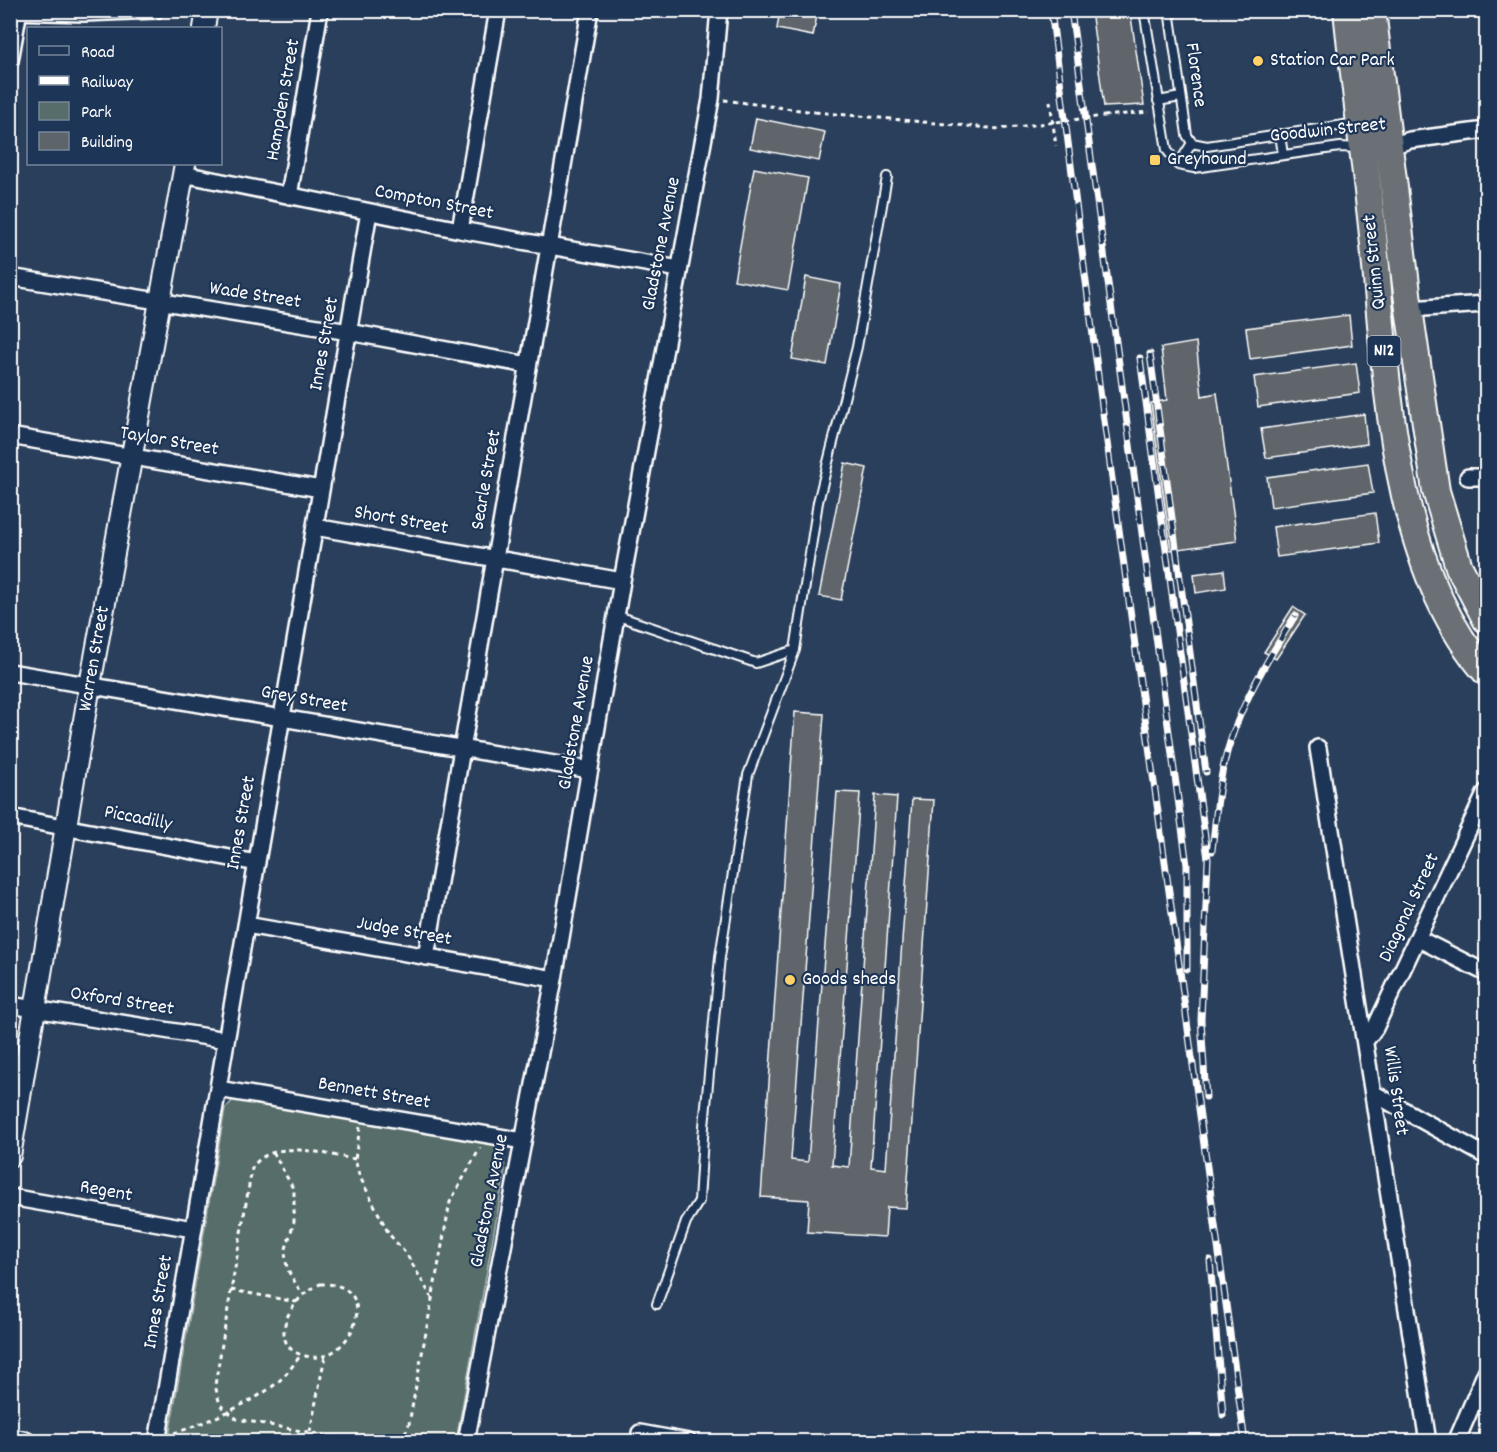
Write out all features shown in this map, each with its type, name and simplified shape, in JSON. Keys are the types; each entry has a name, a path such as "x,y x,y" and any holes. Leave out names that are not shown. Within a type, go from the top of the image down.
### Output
{"highway":[{"name":"Quinn Street","path":"1347,10 1359,123 1364,148 1385,361 1410,521 1426,570 1447,617 1486,672"},
{"name":"Quinn Street","path":"1372,10 1388,122 1400,144 1409,309 1436,491 1460,567 1486,619"}],"street":[{"path":"10,61 16,11 84,14 156,10"},
{"path":"204,27 207,10"},
{"name":"Hampden Street","path":"289,196 320,10"},
{"path":"460,230 498,10"},
{"name":"Searle Street","path":"426,957 590,10"},
{"name":"Gladstone Avenue","path":"466,1442 554,979 618,616 622,581 711,99 719,10"},
{"path":"1359,123 1388,122"},
{"name":"Goodwin Street","path":"1364,148 1486,130"},
{"name":"Compton Street","path":"184,169 289,196 679,270"},
{"name":"Warren Street","path":"10,1156 37,1009 90,686 184,169"},
{"name":"Innes Street","path":"157,1438 369,212"},
{"name":"Wade Street","path":"10,277 349,332 528,365"},
{"path":"1409,309 1486,304"},
{"name":"Taylor Street","path":"10,436 321,489"},
{"path":"1468,477 1486,477"},
{"name":"Short Street","path":"315,527 622,581"},
{"name":"Grey Street","path":"10,672 590,770"},
{"name":"Willis Street","path":"1318,747 1428,1442"},
{"name":"Diagonal Street","path":"1366,1040 1375,1028 1485,801"},
{"name":"Piccadilly","path":"10,817 257,863"},
{"name":"Judge Street","path":"246,925 554,979"},
{"path":"1419,939 1486,973"},
{"name":"Oxford Street","path":"10,1005 226,1040"},
{"name":"Bennett Street","path":"218,1089 523,1141"},
{"path":"1373,1093 1486,1156"},
{"name":"Regent","path":"10,1197 194,1229"},
{"path":"1456,1442 1486,1372"},
{"path":"640,1433 689,1442"},
{"path":"10,1439 25,1442"}],"lane":[{"path":"1144,10 1167,150 1178,165 1192,143 1208,146 1359,123"},
{"name":"Florence","path":"1169,10 1187,135 1192,143"},
{"path":"1158,101 1181,97"},
{"path":"1280,134 1283,155"},
{"name":"Goodwin Street","path":"1178,165 1194,168 1340,147 1364,148"},
{"path":"657,1304 686,1222 699,1201 720,957 748,775 795,650 818,502 858,347 887,177"},
{"path":"618,616 756,663 795,650"}],"path":[{"path":"711,99 815,112 999,129 1160,111"},
{"path":"1050,101 1056,146"},
{"path":"362,1114 355,1159 372,1203 432,1299"},
{"path":"401,1442 410,1424 450,1202 487,1135"},
{"path":"355,1159 288,1149 265,1155 252,1168 215,1385 220,1405 237,1419 361,1442"},
{"path":"273,1152 294,1190 294,1222 285,1252 287,1269 302,1295"},
{"path":"310,1432 325,1356 350,1335 358,1319 357,1305 351,1293 329,1284 320,1284 302,1295 285,1321 283,1332 290,1350 300,1356 325,1356"},
{"path":"231,1290 297,1302"},
{"path":"157,1438 192,1428 265,1392 279,1382 300,1356"}],"green space":[{"path":"242,1099 491,1141 503,1151 505,1171 456,1441 168,1442 225,1109 233,1100"}],"building":[{"path":"780,10 818,10 813,36 777,29"},
{"path":"1091,10 1130,10 1144,105 1104,107"},
{"path":"756,118 825,132 819,161 750,148"},
{"path":"754,168 808,178 788,290 734,280"},
{"path":"806,277 841,284 827,365 792,359"},
{"path":"1349,315 1352,345 1250,359 1246,328"},
{"path":"1196,342 1202,396 1217,393 1237,541 1171,550 1151,403 1167,400 1161,348"},
{"path":"1356,363 1360,393 1258,407 1254,377"},
{"path":"1364,414 1367,444 1266,458 1261,429"},
{"path":"845,463 867,468 841,600 819,596"},
{"path":"1368,463 1373,493 1271,507 1267,477"},
{"path":"1375,513 1379,543 1277,557 1273,527"},
{"path":"1224,570 1226,588 1196,593 1194,574"},
{"path":"1293,607 1305,615 1276,659 1264,652"},
{"name":"Goods sheds","path":"795,712 824,714 791,1160 808,1162 837,792 860,793 832,1165 849,1167 875,795 897,797 871,1167 886,1169 912,799 934,800 906,1208 887,1207 885,1237 807,1232 809,1200 761,1197"}],"railway":[{"path":"1051,10 1102,406 1245,1442"},
{"path":"1071,10 1187,865 1187,969"},
{"path":"1150,354 1206,772"},
{"path":"1140,358 1208,859 1201,1020 1206,1097"},
{"path":"1212,851 1222,773 1234,731 1261,672 1295,616"},
{"path":"1210,1260 1223,1415"}],"place":[{"name":"Station Car Park","path":"1258,61"},
{"name":"Greyhound","path":"1155,160"},
{"name":"Goods sheds","path":"790,980"}]}
